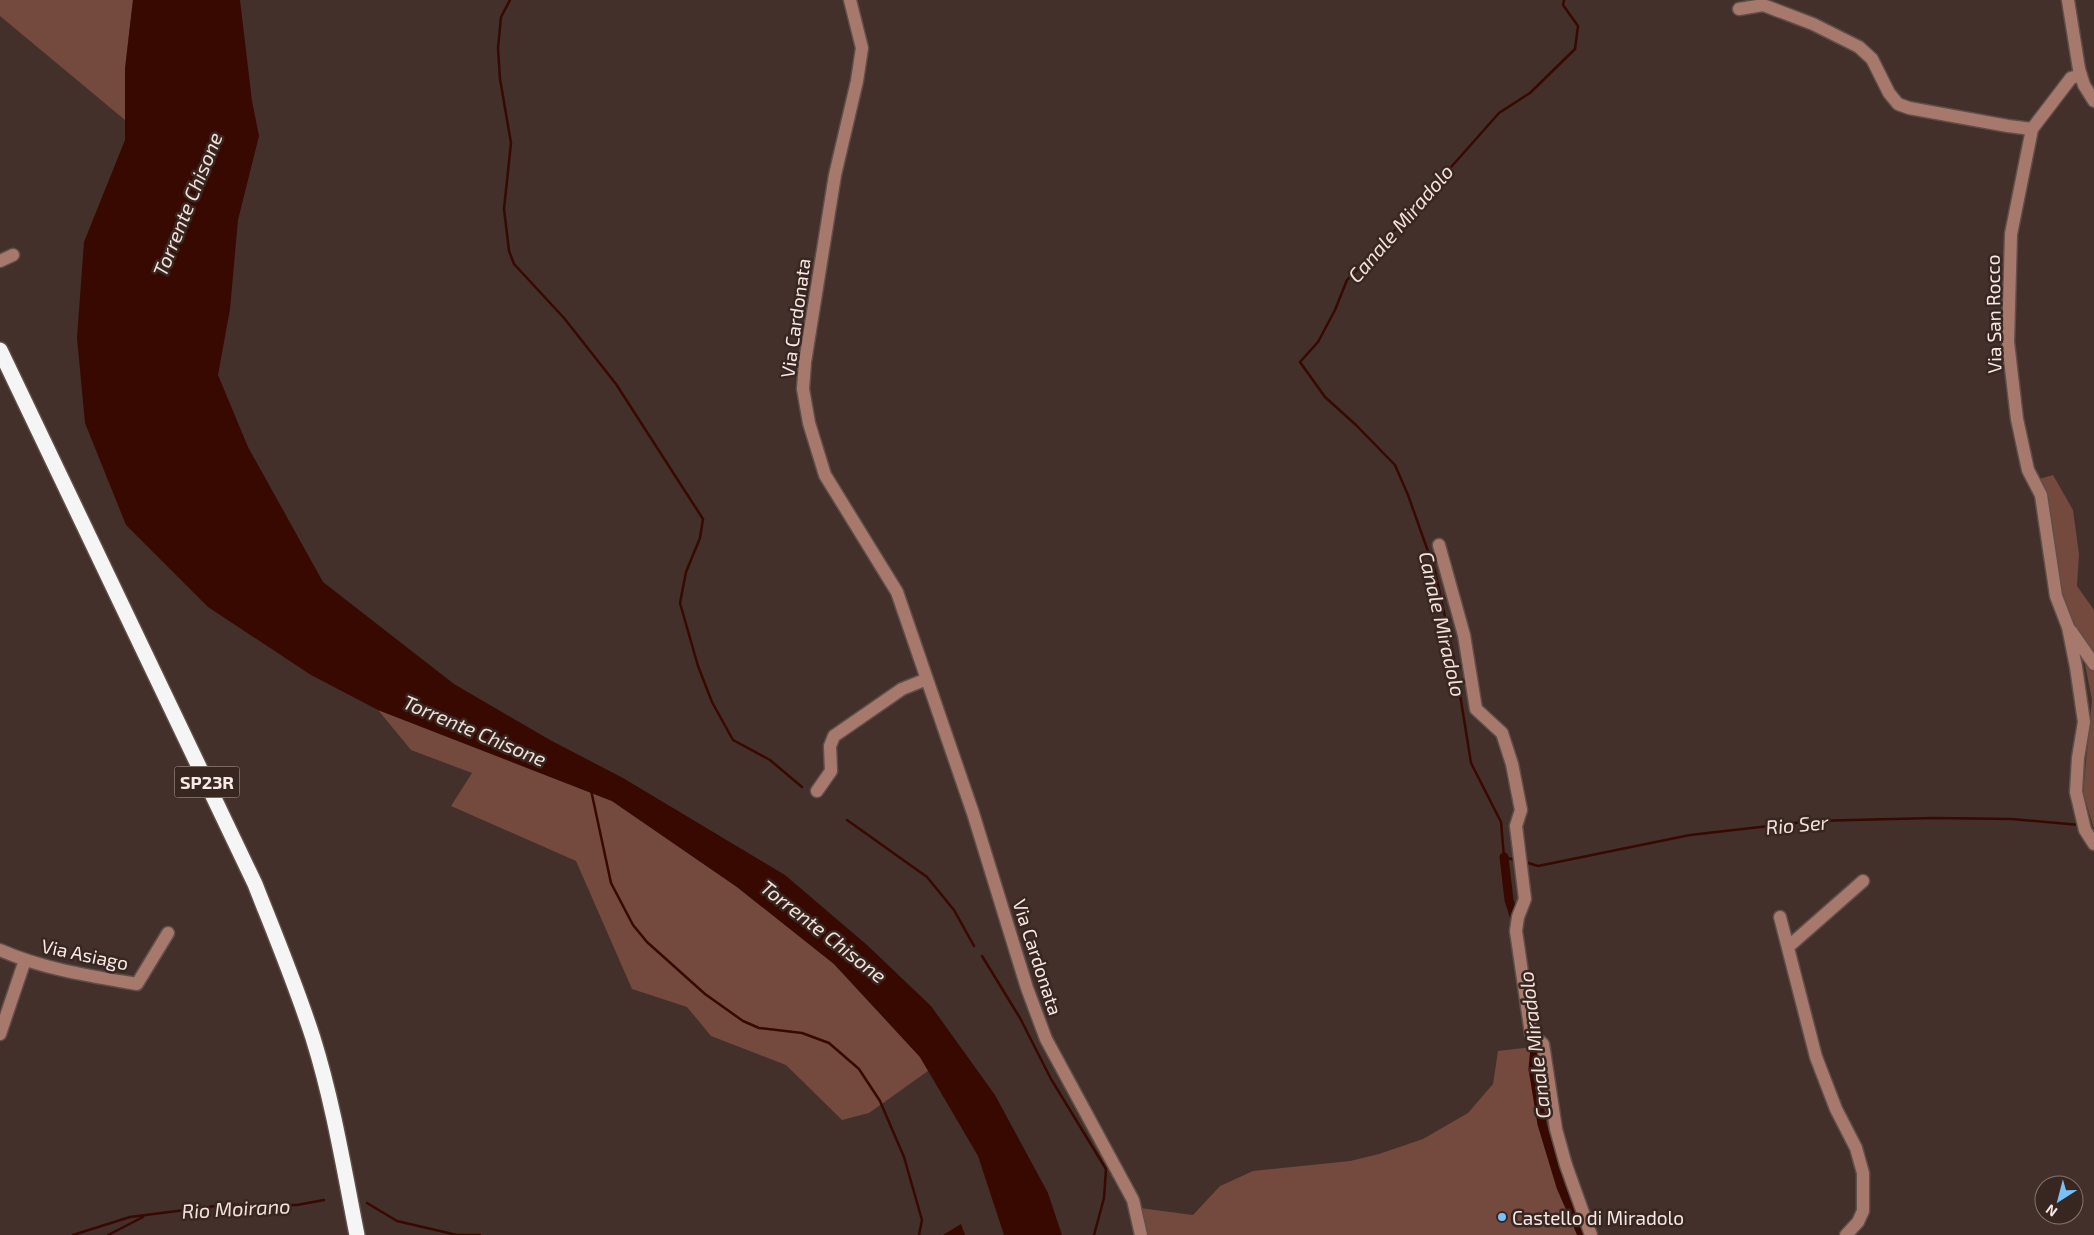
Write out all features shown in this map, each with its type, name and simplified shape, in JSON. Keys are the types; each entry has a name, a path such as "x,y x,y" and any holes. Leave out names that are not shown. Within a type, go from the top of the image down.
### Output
{"highway":[{"name":"SP23R","path":"0,350 255,884 285,959 313,1038 330,1103 357,1235"},
{"name":"SP23R","path":"0,369 208,804 248,890 271,946 307,1046 322,1105 349,1235"}],"street":[{"name":"Via Cardonata","path":"850,0 862,48 857,81 835,175 805,362 803,389 809,423 825,475 897,592 973,813 1027,988 1046,1038 1134,1200 1141,1235"},
{"path":"2068,0 2081,75 2093,98"},
{"path":"1739,9 1763,5 1813,24 1859,46 1872,58 1888,93 1898,104 1909,108 2032,129"},
{"name":"Via San Rocco","path":"2068,627 2056,596 2041,495 2028,470 2019,427 2008,342 2011,234 2032,129 2071,78 2081,75"},
{"path":"0,261 13,255"},
{"path":"1438,545 1464,636 1476,709 1502,732 1512,764 1521,810 1516,826 1525,899 1518,917 1516,931 1532,1034 1543,1044 1556,1129 1566,1165 1591,1235"},
{"path":"2068,627 2094,664"},
{"path":"2068,627 2084,722 2078,758 2076,792 2083,824 2094,844"},
{"path":"817,791 831,771 830,746 834,736 902,689 927,679"},
{"path":"1788,947 1863,881"},
{"path":"1780,916 1816,1057 1836,1109 1856,1148 1863,1174 1863,1211 1858,1222 1846,1235"},
{"name":"Via Asiago","path":"0,950 25,960 76,974 136,984 168,932"},
{"name":"Via Asiago","path":"0,1034 25,960"}],"shaded area":[{"path":"0,0 133,0 125,68 125,120 0,16"},
{"path":"2053,475 2073,510 2079,554 2077,586 2094,610 2094,829 2083,792 2092,700 2084,659 2060,598 2036,480"},
{"path":"378,710 612,801 737,887 834,964 920,1057 928,1071 869,1113 842,1120 786,1065 711,1036 687,1007 632,989 576,861 451,806 472,773 411,750"},
{"name":"Castello di Miradolo","path":"1532,1047 1546,1129 1580,1235 1147,1235 1140,1208 1193,1215 1220,1186 1253,1171 1350,1161 1379,1154 1423,1139 1468,1113 1493,1084 1498,1051"}],"water":[{"name":"Torrente Chisone","path":"133,0 240,0 252,101 259,136 238,220 230,309 218,375 248,447 323,582 454,684 550,740 623,778 785,875 867,945 931,1006 995,1095 1048,1193 1062,1235 1004,1235 978,1156 920,1057 834,964 737,887 612,801 378,710 311,675 208,607 126,525 85,423 77,338 84,242 125,140 125,69"},
{"path":"961,1224 965,1235 943,1235"}],"waterway":[{"path":"510,0 501,17 498,48 500,79 511,143 504,209 509,251 514,264 564,318 616,384 703,519 700,538 686,572 680,603 698,666 712,702 733,740 770,760 802,787"},
{"name":"Canale Miradolo","path":"1515,860 1504,857 1501,822 1471,763 1455,663 1435,571 1408,495 1395,465 1356,425 1325,397 1300,362 1318,342 1335,310 1347,280 1397,228 1499,113 1530,93 1575,49 1578,26 1563,5 1564,0"},
{"path":"591,790 611,883 633,925 647,942 705,994 743,1021 759,1028 802,1033 829,1043 859,1069 880,1101 904,1157 922,1220 919,1235"},
{"name":"Rio Ser","path":"1525,862 1538,866 1690,835 1812,821 1934,818 2012,819 2080,825"},
{"path":"847,820 927,877 954,910 974,946"},
{"name":"Canale Miradolo","path":"1504,857 1509,900 1516,922"},
{"path":"982,956 1020,1018 1051,1079 1106,1169 1104,1198 1094,1235"},
{"name":"Canale Miradolo","path":"1536,1036 1533,1069 1542,1124 1561,1187 1582,1235"},
{"name":"Rio Moirano","path":"73,1235 130,1217 224,1205 297,1205 324,1200"},
{"name":"Rio Moirano","path":"367,1203 397,1221 457,1235 480,1235"},
{"name":"Rio Moirano","path":"108,1235 143,1217"}],"place":[{"name":"Castello di Miradolo","path":"1502,1217"}]}
